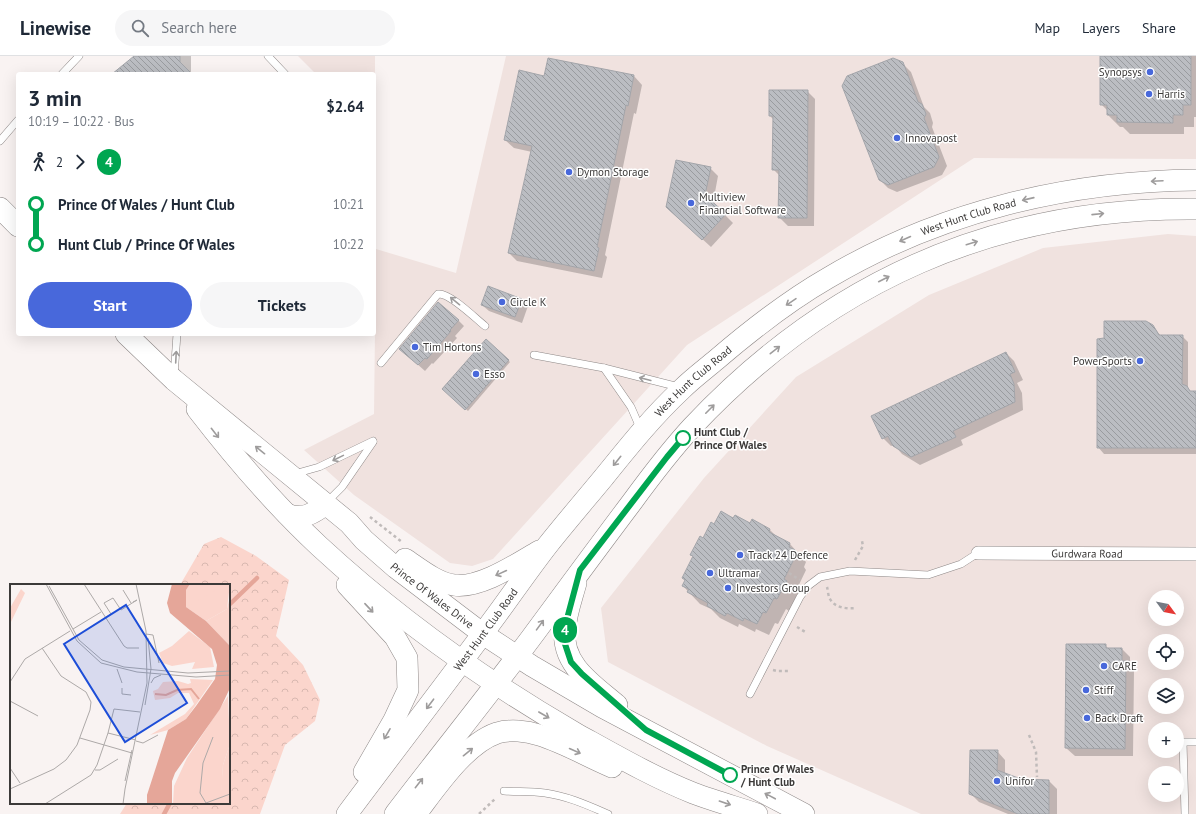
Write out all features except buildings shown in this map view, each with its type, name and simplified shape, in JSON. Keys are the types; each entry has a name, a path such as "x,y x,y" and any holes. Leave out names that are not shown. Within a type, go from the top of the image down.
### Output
{"main road":[{"name":"West Hunt Club Road","path":"347,814 463,661 547,546 641,431 683,388 738,341 773,315 828,278 866,258 932,227 1001,206 1064,192 1121,184 1196,180"},
{"path":"0,208 16,224"},
{"path":"395,814 495,685 580,570 667,457 696,423 773,350 838,305 883,279 910,266 964,245 1020,229 1080,216 1142,211 1196,209"},
{"name":"Prince Of Wales Drive","path":"131,336 174,380 290,475 326,504 358,519 364,540 396,568 483,634 590,700 804,814"},
{"name":"Prince Of Wales Drive","path":"174,380 224,445 287,514 319,546 420,630 495,685 544,715 598,745 693,793 757,814"},
{"path":"287,514 293,517 309,515 326,504"},
{"path":"358,519 422,570 440,581 455,586 469,585 502,572 547,546"},
{"path":"319,546 336,574 395,637 406,658 408,690 403,705 340,814"},
{"path":"580,570 564,631 565,644 571,662 582,674 646,730"},
{"path":"416,814 465,754 486,738 497,733 509,731 538,735 624,771 693,793"}],"street":[{"name":"Gurdwara Road","path":"978,553 1196,554"}],"lane":[{"path":"64,72 79,56"},
{"path":"268,56 283,72"},
{"path":"0,141 16,122"},
{"path":"381,363 438,294 443,294 451,298 485,326"},
{"path":"174,380 177,336"},
{"path":"534,355 604,368 683,388"},
{"path":"604,368 631,407 641,431"},
{"path":"290,475 319,467 373,441 342,487 326,504"},
{"path":"750,694 800,597 808,586 820,577 850,571 928,575 961,564 978,553"},
{"path":"1185,814 1183,742 1196,742"},
{"path":"504,791 544,793 564,797 583,803 608,814"}],"path":[{"path":"358,519 405,544"},
{"path":"855,561 863,546 862,541"},
{"path":"820,577 827,586 829,599 837,605 847,609 856,608"},
{"path":"765,665 776,671 790,672"},
{"path":"1029,735 1036,752 1037,777"},
{"path":"479,814 504,791"}],"shaded area":[{"path":"298,56 375,56 375,72 314,72"},
{"path":"506,56 1196,56 1196,159 974,158 687,345 493,559 472,566 450,563 354,495 304,450 374,414 376,249 456,273"},
{"path":"1168,234 1196,236 1196,814 921,814 767,746 608,662 601,608 704,478 796,377 929,295 1043,248"}],"green space":[{"path":"221,537 256,556 289,580 276,636 303,665 320,700 315,721 285,745 260,814 120,814 126,804 230,804 230,584 181,584 204,544"}],"waterway":[{"path":"230,604 257,578"},
{"path":"164,814 169,804"}],"bus line":[{"name":"4","path":"683,438 580,570 564,631 565,644 571,662 582,674 646,730 730,775"}],"place":[{"name":"Synopsys","path":"1150,72"},
{"name":"Harris","path":"1149,94"},
{"name":"Innovapost","path":"897,138"},
{"name":"Dymon Storage","path":"569,172"},
{"name":"Multiview Financial Software","path":"691,203"},
{"name":"Circle K","path":"502,302"},
{"name":"Tim Hortons","path":"415,347"},
{"name":"PowerSports","path":"1140,361"},
{"name":"Esso","path":"476,374"},
{"name":"Hunt Club / Prince Of Wales","path":"683,438"},
{"name":"Track 24 Defence","path":"740,555"},
{"name":"Ultramar","path":"710,573"},
{"name":"Investors Group","path":"728,588"},
{"name":"CARE","path":"1104,666"},
{"name":"Stiff","path":"1086,690"},
{"name":"Back Draft","path":"1087,718"},
{"name":"Prince Of Wales / Hunt Club","path":"730,775"},
{"name":"Unifor","path":"997,781"}]}
